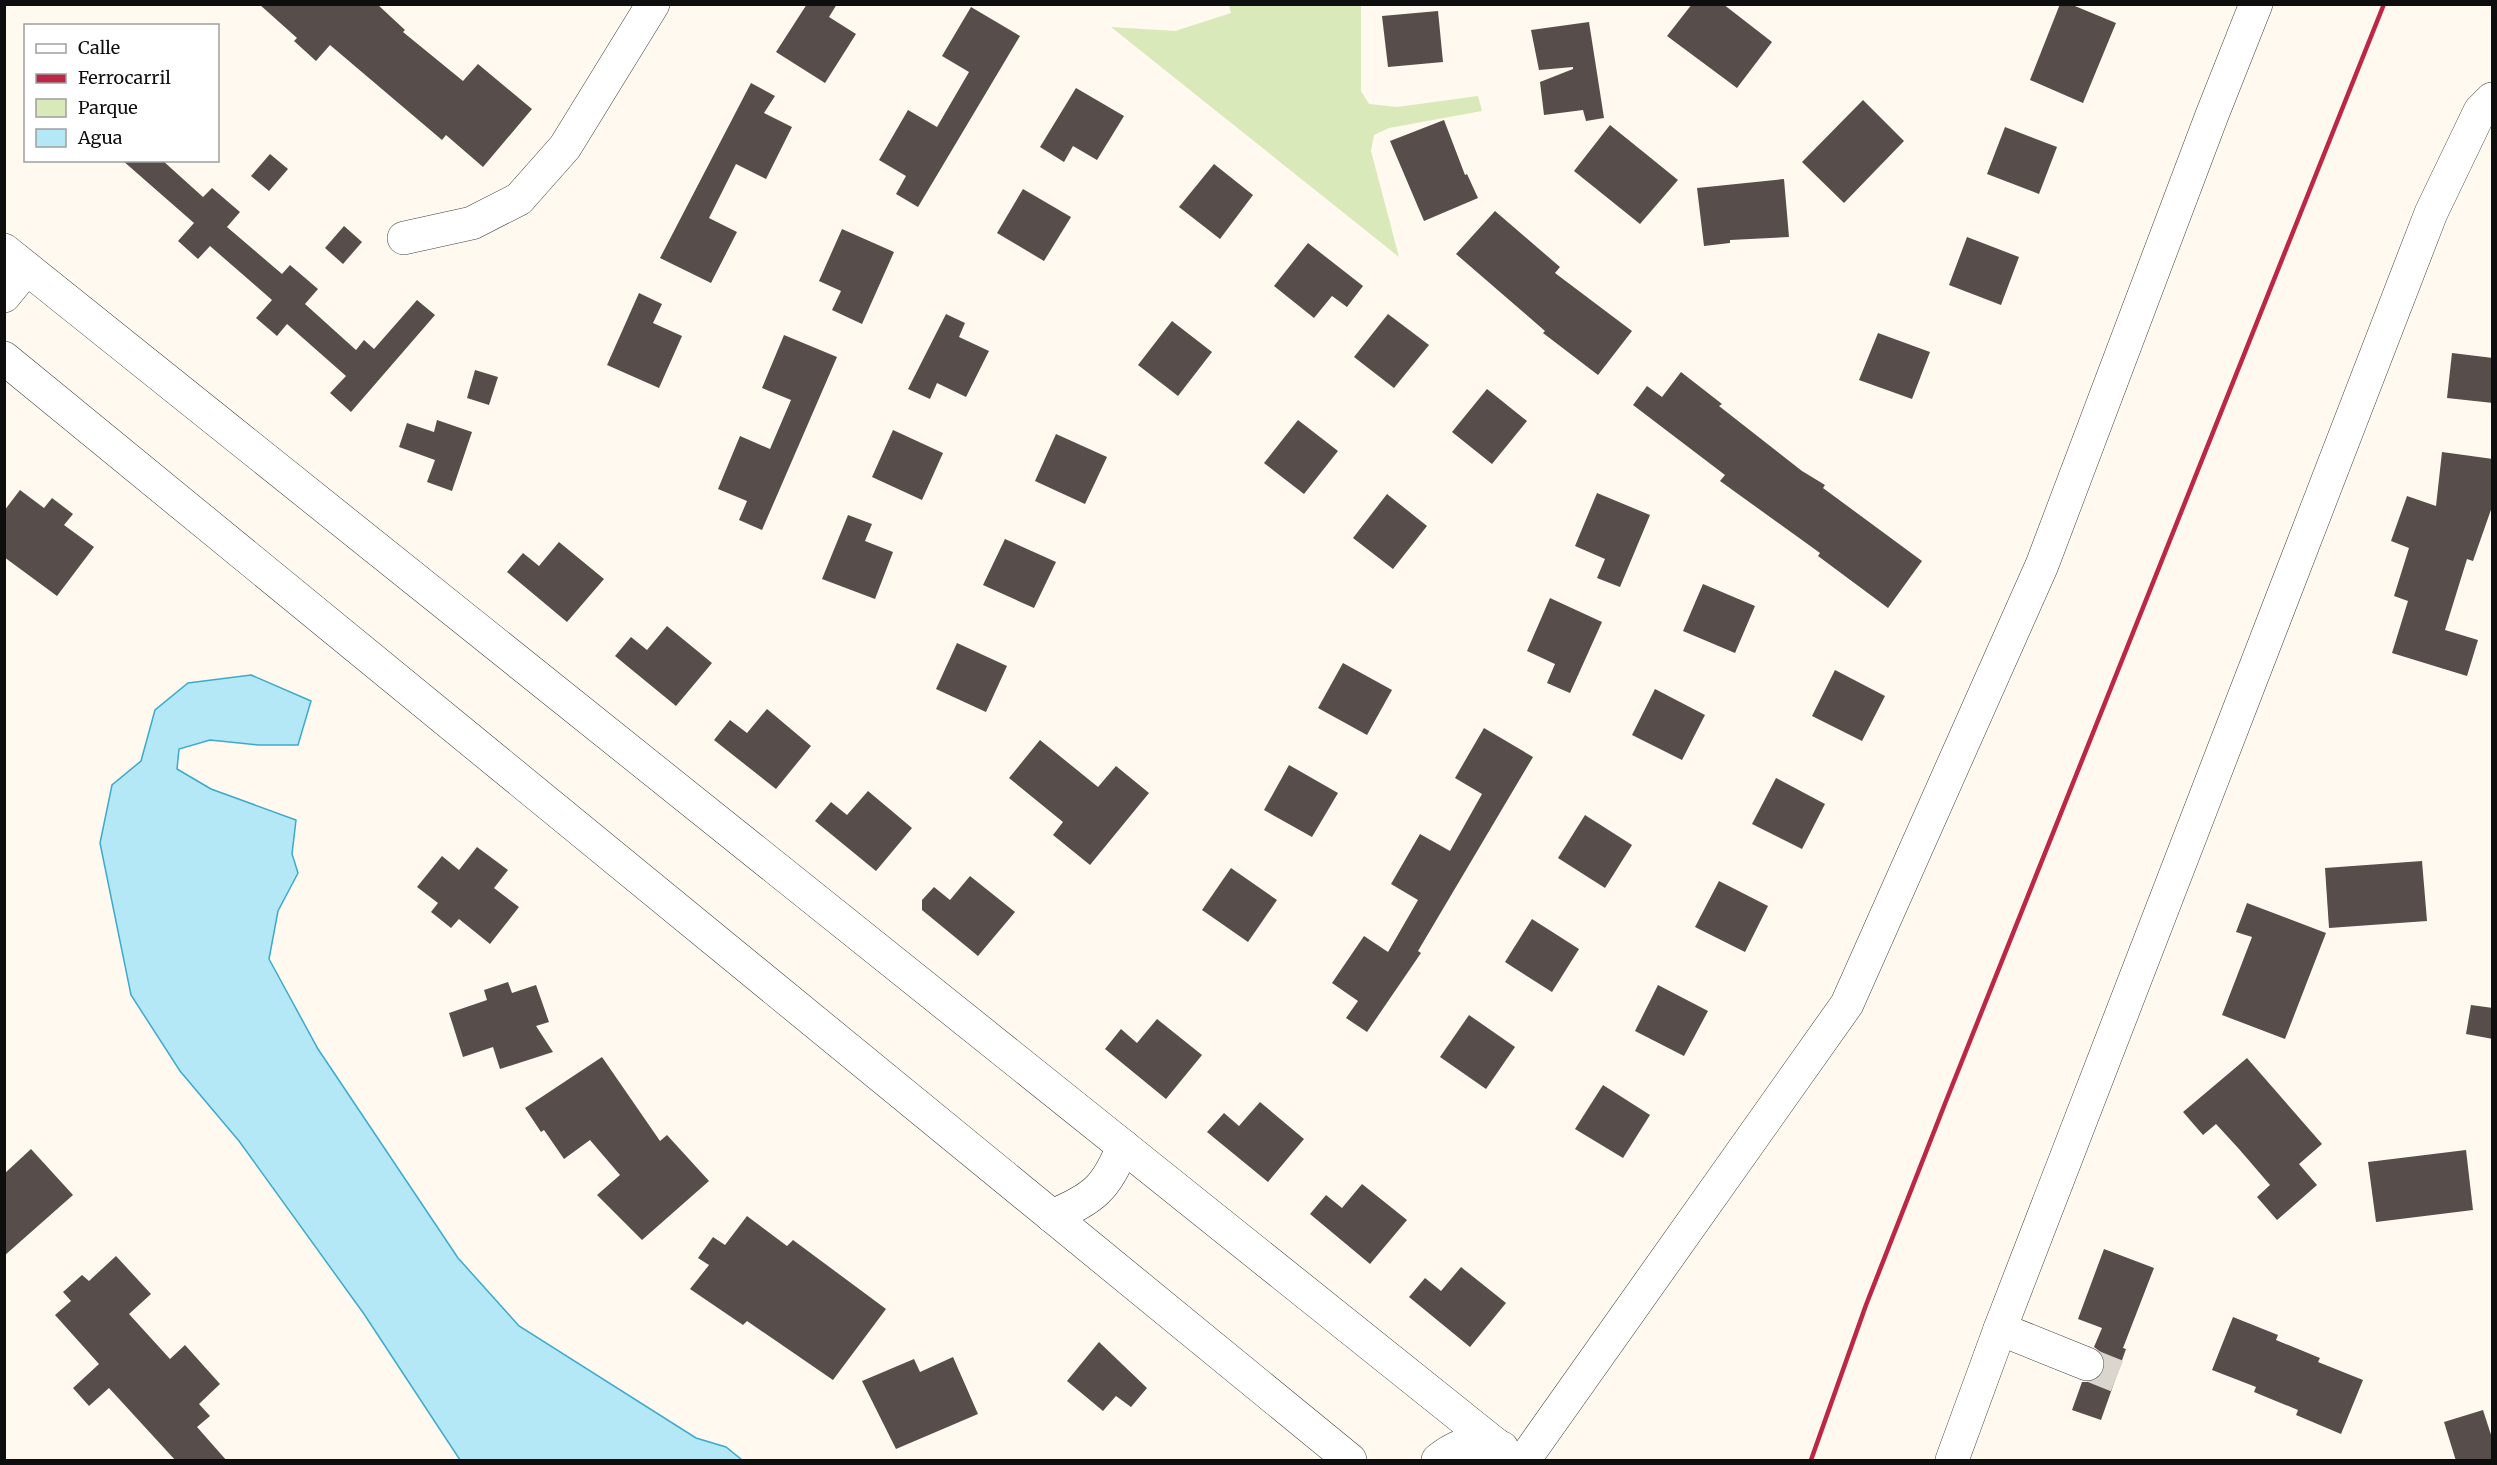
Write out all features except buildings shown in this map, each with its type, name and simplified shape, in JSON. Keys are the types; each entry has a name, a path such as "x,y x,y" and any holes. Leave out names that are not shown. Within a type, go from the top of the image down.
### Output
{"street":[{"path":"404,238 472,223 519,199 565,147 653,4"},
{"path":"1513,1455 1846,1004 2042,565 2212,114 2256,4"},
{"path":"1952,1461 2000,1329 2431,213 2480,111 2493,99"},
{"path":"4,296 15,260 1513,1455"},
{"path":"4,358 1350,1461"},
{"path":"1052,1216 1081,1204 1098,1190 1115,1167 1123,1146"},
{"path":"2000,1329 2087,1364"},
{"path":"1438,1461 1454,1447 1474,1442 1513,1455"}],"green space":[{"path":"1229,5 1361,5 1361,91 1369,104 1397,107 1478,96 1482,111 1389,128 1374,135 1371,151 1399,257 1111,27 1175,31 1231,13"}],"water":[{"path":"251,675 311,701 298,745 258,745 210,740 179,749 177,769 211,789 296,820 292,854 298,873 278,911 269,959 318,1049 458,1258 519,1326 696,1438 726,1447 742,1460 460,1460 364,1314 239,1141 180,1071 131,995 100,843 112,785 141,761 155,710 188,683"}],"tunnel":[{"path":"2087,1364 2117,1376"}],"railway":[{"path":"1811,1460 1866,1305 1946,1101 2384,4"}]}
